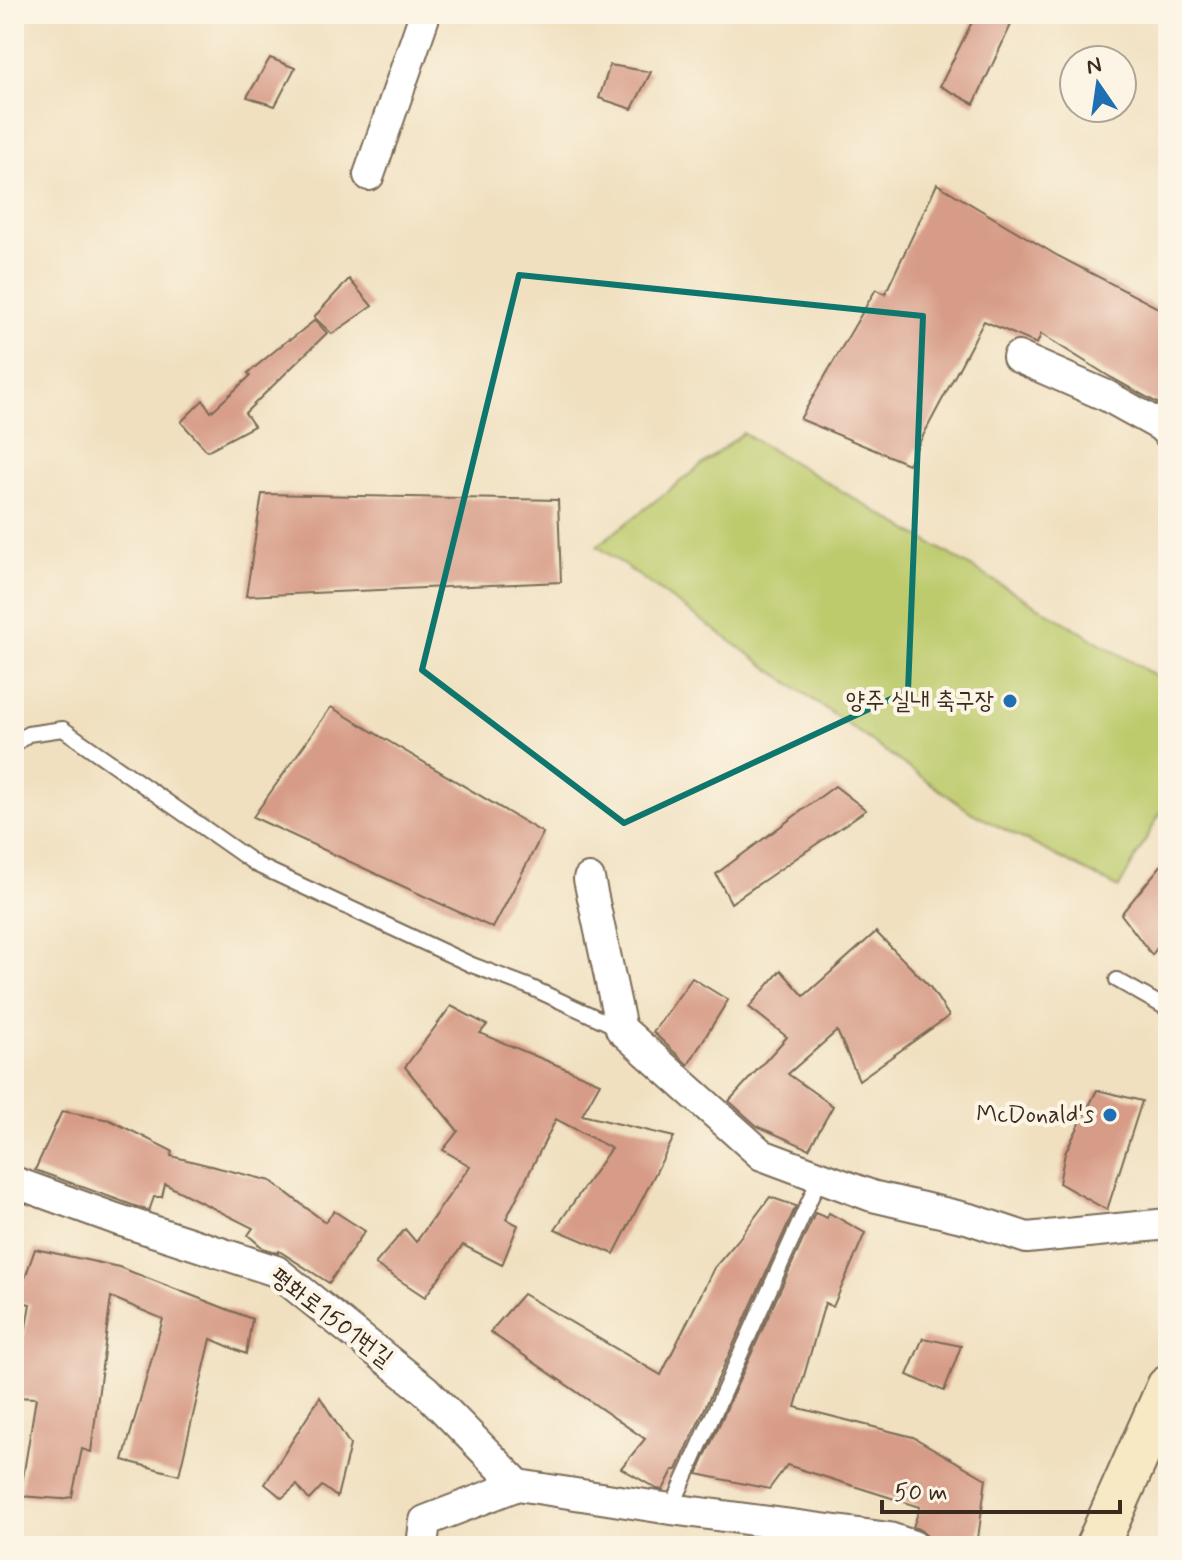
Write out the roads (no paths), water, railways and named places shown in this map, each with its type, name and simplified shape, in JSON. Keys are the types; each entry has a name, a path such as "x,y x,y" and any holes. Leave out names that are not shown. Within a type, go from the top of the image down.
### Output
{"main road":[{"path":"1097,1546 1168,1387"}],"street":[{"path":"369,175 425,14"},
{"path":"1018,357 1107,396 1168,433"},
{"path":"589,879 621,1029 762,1155 872,1196 970,1219 1027,1238 1168,1224"},
{"name":"평화로1501번길","path":"14,1182 276,1271 425,1390 518,1485"},
{"path":"422,1546 425,1521 518,1485 889,1538 913,1546"}],"lane":[{"path":"14,745 28,734 63,729 257,865 472,965 530,987 621,1029"},
{"path":"1117,980 1168,1009"},
{"path":"671,1509 820,1177"}],"place":[{"name":"양주 실내 축구장","path":"1010,701"},
{"name":"McDonald's","path":"1110,1115"}]}
